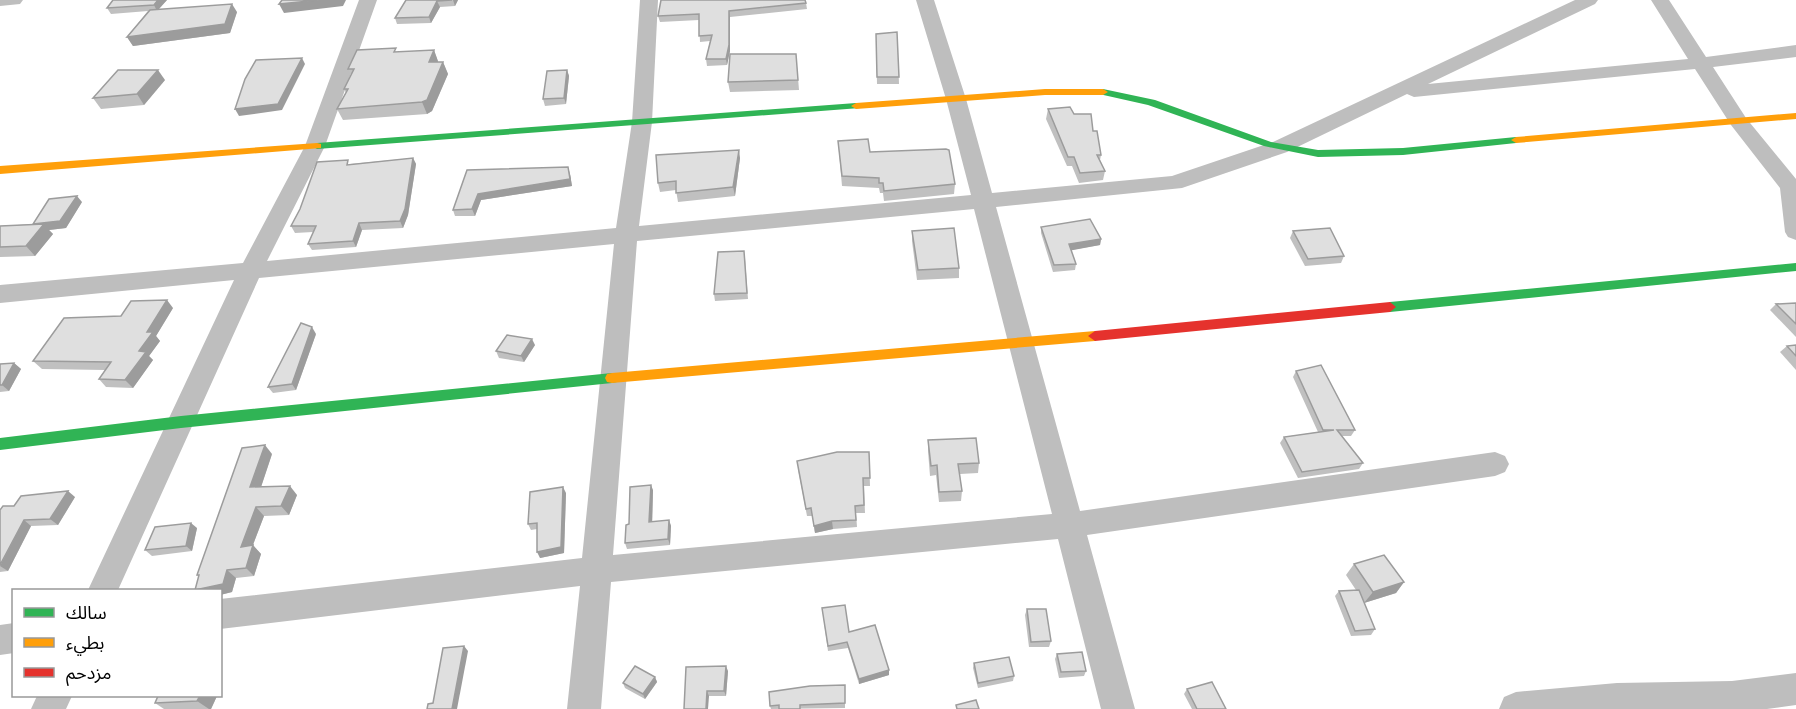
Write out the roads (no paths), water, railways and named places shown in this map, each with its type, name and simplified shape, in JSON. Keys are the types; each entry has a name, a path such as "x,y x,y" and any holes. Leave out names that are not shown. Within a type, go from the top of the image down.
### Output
{"main road":[{"path":"0,170 1057,92 1093,91 1122,94 1155,103 1235,134 1280,147 1313,153 1371,153 1796,116"},
{"path":"0,444 181,422 613,378 1021,343 1796,267"}],"street":[{"path":"0,1 14,0"},
{"path":"104,589 250,271 315,146 368,0"},
{"path":"584,709 626,235 642,122 649,0"},
{"path":"925,0 956,99 1118,709"},
{"path":"0,294 1174,183 1280,147 1589,0"},
{"path":"1660,0 1738,121 1791,187 1796,232"},
{"path":"1395,92 1702,63 1796,51"},
{"path":"222,614 596,570 1069,525 1495,464"},
{"path":"1516,709 1617,699 1732,697 1796,689"}]}
